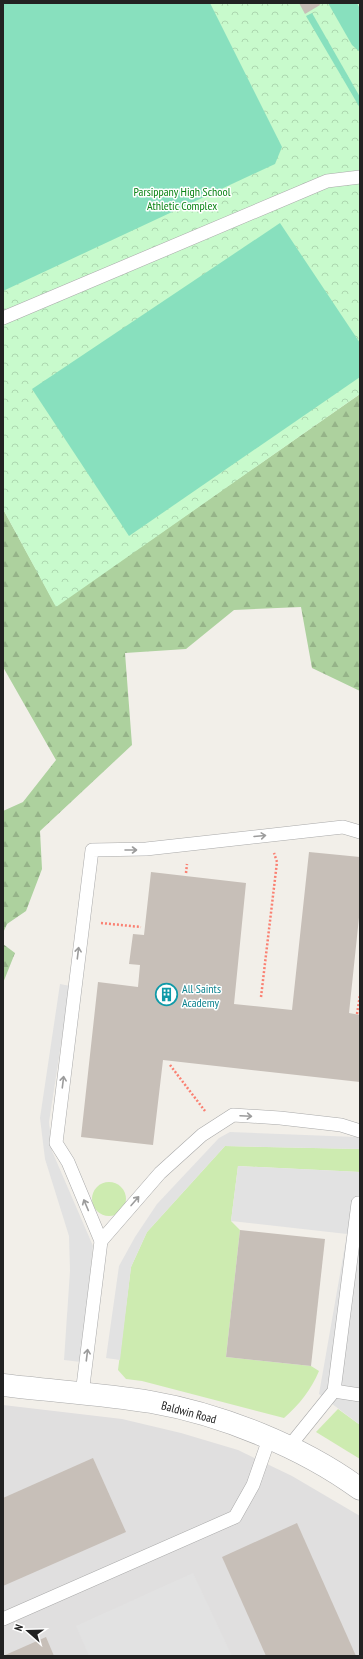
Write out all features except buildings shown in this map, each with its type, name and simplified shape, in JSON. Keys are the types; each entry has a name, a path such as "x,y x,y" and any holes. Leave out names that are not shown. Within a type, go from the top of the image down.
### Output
{"street":[{"name":"Baldwin Road","path":"3,1385 151,1402 202,1414 253,1431 309,1458 360,1489"}],"lane":[{"path":"3,318 327,181 360,177"},
{"path":"82,1394 101,1241 68,1162 56,1143 82,921 92,850 146,850 343,827 360,832"},
{"path":"101,1241 160,1173 202,1135 233,1115 280,1118 341,1125 360,1131"},
{"path":"3,1619 235,1517 278,1444 334,1391 358,1203 360,1204"},
{"path":"334,1391 360,1395"}],"path":[{"path":"261,997 277,862 269,835"},
{"path":"82,921 141,927"},
{"path":"357,1014 360,995"},
{"path":"170,1065 207,1113"}],"shaded area":[{"path":"60,984 70,986 49,1122 52,1151 93,1246 81,1362 64,1360 70,1271 69,1236 45,1159 40,1118"},
{"path":"230,1132 356,1137 360,1139 360,1149 225,1146 147,1232 131,1267 120,1360 106,1358 119,1266 135,1237 157,1204 219,1138"},
{"path":"238,1166 360,1172 360,1425 319,1394 347,1234 231,1221"},
{"path":"3,1405 122,1419 181,1433 238,1450 292,1476 360,1516 360,1656 3,1656"},
{"path":"193,1573 232,1656 89,1656 76,1626"}],"green space":[{"name":"Parsippany High School Athletic Complex","path":"3,3 360,3 360,394 56,607 3,509"},
{"path":"3,3 210,3 282,147 275,164 3,291"},
{"path":"328,3 357,3 360,9 360,52 352,45"},
{"path":"312,13 360,97 360,108 306,16"},
{"path":"280,223 360,343 360,377 129,536 32,389"},
{"path":"360,394 360,691 312,668 301,607 234,610 186,649 125,653 132,745 40,831 42,869 26,911 7,924 3,933 3,811 23,802 56,760 3,667 3,509 56,606"},
{"path":"3,944 15,953 3,983"},
{"path":"225,1146 360,1149 360,1172 238,1166 231,1221 240,1230 226,1357 311,1366 319,1371 304,1397 284,1418 142,1381 126,1379 118,1370 131,1267 147,1232"},
{"path":"109,1182 121,1187 126,1199 121,1211 109,1216 97,1211 92,1199 97,1187"},
{"path":"338,1409 360,1425 360,1459 316,1432"}],"place":[{"name":"All Saints Academy","path":"166,995"}]}
